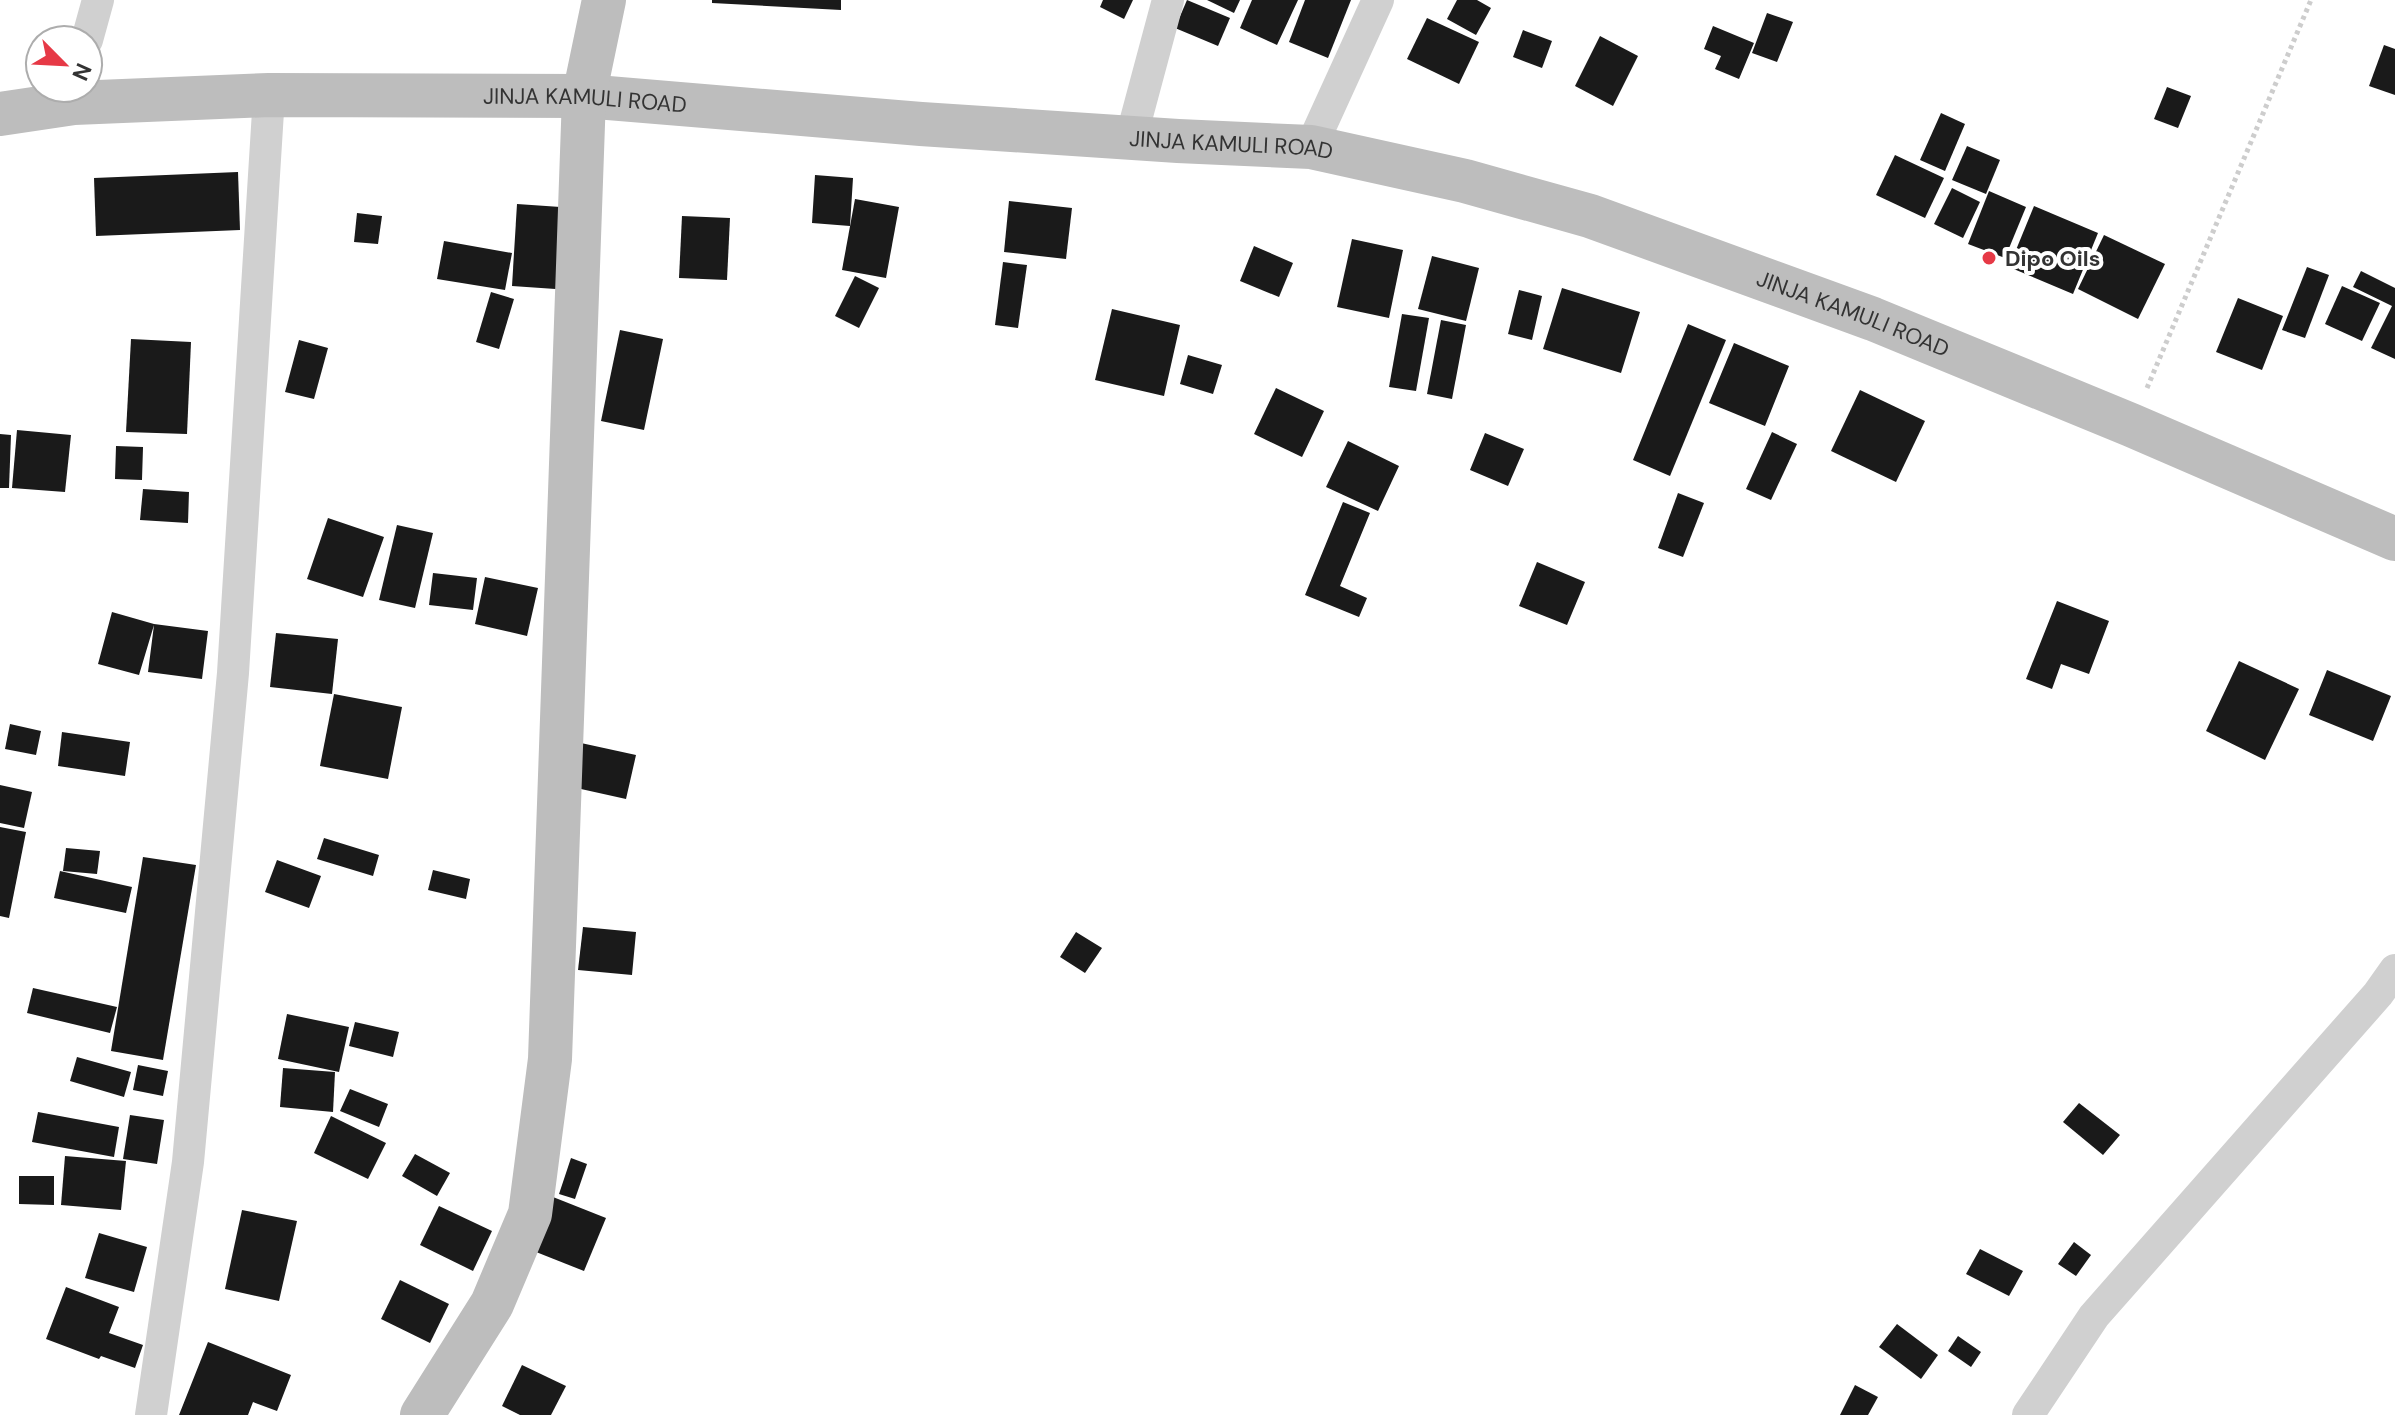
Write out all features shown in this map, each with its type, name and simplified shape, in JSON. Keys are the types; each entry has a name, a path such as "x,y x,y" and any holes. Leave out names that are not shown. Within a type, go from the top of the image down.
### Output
{"main road":[{"path":"422,1415 492,1304 530,1214 550,1059 584,96 604,0"},
{"name":"JINJA KAMULI ROAD","path":"104,95 584,96 921,124 1311,147 1465,181 1590,216 1873,319 2131,425 2395,539"},
{"name":"JINJA KAMULI ROAD","path":"0,114 40,104"}],"street":[{"path":"91,24 98,0"},
{"path":"1131,138 1168,0"},
{"path":"1311,147 1378,0"},
{"path":"151,1415 188,1162 229,721 269,95"},
{"path":"2028,1415 2094,1316 2378,994 2395,970"}],"path":[{"path":"2131,425 2311,0"}],"building":[{"path":"712,0 841,0 841,10 712,3"},
{"path":"1103,0 1133,0 1124,19 1100,7"},
{"path":"1187,0 1230,18 1218,46 1175,28"},
{"path":"1207,0 1240,0 1234,13"},
{"path":"1252,0 1298,0 1277,45 1240,28"},
{"path":"1305,0 1351,0 1328,58 1289,42"},
{"path":"1457,0 1477,0 1491,8 1476,35 1447,19"},
{"path":"1767,13 1793,22 1777,62 1752,53"},
{"path":"1427,18 1479,42 1459,84 1407,59"},
{"path":"1713,26 1754,43 1739,79 1715,69 1721,56 1704,49"},
{"path":"1523,30 1552,41 1542,68 1513,57"},
{"path":"1600,36 1638,56 1613,106 1575,86"},
{"path":"2384,45 2395,49 2395,95 2369,86"},
{"path":"2167,87 2191,96 2178,128 2154,119"},
{"path":"1941,113 1965,124 1945,171 1920,160"},
{"path":"1967,146 2000,160 1986,194 1952,180"},
{"path":"1895,155 1944,178 1925,218 1876,195"},
{"path":"238,172 240,230 96,236 94,178"},
{"path":"815,175 853,178 850,226 812,223"},
{"path":"1952,188 1980,202 1963,238 1934,224"},
{"path":"1989,191 2026,207 2005,258 1968,244"},
{"path":"855,199 899,207 886,278 842,270"},
{"path":"1009,201 1072,208 1066,259 1004,252"},
{"path":"517,204 575,208 570,290 512,286"},
{"path":"2034,206 2098,233 2073,294 2009,267"},
{"path":"357,213 382,216 378,244 354,242"},
{"path":"682,216 730,218 727,280 679,278"},
{"path":"2104,235 2165,264 2138,319 2078,289"},
{"path":"1352,239 1403,250 1389,318 1337,307"},
{"path":"444,241 512,253 505,290 437,279"},
{"path":"1254,246 1293,263 1279,297 1240,281"},
{"path":"1432,256 1479,268 1466,321 1418,309"},
{"path":"1003,262 1027,265 1018,328 995,325"},
{"path":"2307,267 2329,275 2305,338 2282,330"},
{"path":"2361,271 2395,288 2395,359 2371,348 2392,306 2353,287"},
{"path":"855,276 879,288 859,328 835,316"},
{"path":"2342,286 2380,303 2362,341 2325,324"},
{"path":"1562,288 1640,312 1621,373 1543,349"},
{"path":"1519,290 1542,296 1532,340 1508,334"},
{"path":"491,292 514,299 499,349 476,342"},
{"path":"2238,298 2283,316 2262,370 2216,352"},
{"path":"1112,309 1180,325 1164,396 1095,380"},
{"path":"1402,314 1429,318 1416,391 1389,387"},
{"path":"1441,320 1466,325 1452,399 1427,394"},
{"path":"1688,324 1726,340 1670,476 1633,460"},
{"path":"620,330 663,339 644,430 601,421"},
{"path":"131,339 191,342 187,434 126,432"},
{"path":"299,340 328,348 314,399 285,392"},
{"path":"1734,343 1789,366 1765,426 1709,403"},
{"path":"1188,355 1222,365 1213,394 1180,384"},
{"path":"1276,388 1324,411 1302,457 1254,434"},
{"path":"1860,390 1925,421 1896,482 1831,451"},
{"path":"17,430 71,435 65,492 12,488"},
{"path":"1772,432 1797,444 1771,500 1746,489"},
{"path":"1485,433 1524,449 1508,486 1470,470"},
{"path":"0,434 11,435 9,488 0,488"},
{"path":"1348,441 1399,466 1378,511 1326,487"},
{"path":"116,446 143,447 142,480 115,479"},
{"path":"143,489 189,492 188,523 140,520"},
{"path":"1678,493 1704,503 1683,557 1658,548"},
{"path":"1343,502 1370,513 1340,586 1367,598 1359,617 1305,595"},
{"path":"328,518 384,537 363,597 307,579"},
{"path":"397,525 433,533 415,608 379,600"},
{"path":"1537,562 1585,582 1567,625 1519,606"},
{"path":"433,573 477,578 473,610 429,605"},
{"path":"485,577 538,588 527,636 475,624"},
{"path":"2057,601 2109,621 2089,674 2061,664 2052,689 2026,679"},
{"path":"112,612 154,624 208,631 202,679 148,672 154,625 139,675 98,664"},
{"path":"276,633 338,639 332,694 270,687"},
{"path":"2239,661 2299,689 2265,760 2206,731"},
{"path":"2327,670 2391,696 2373,741 2309,715"},
{"path":"334,694 402,707 388,779 320,766"},
{"path":"10,724 41,731 36,755 5,749"},
{"path":"62,732 130,742 125,776 58,766"},
{"path":"581,743 636,755 626,799 572,787"},
{"path":"0,785 32,792 24,828 0,823"},
{"path":"0,827 26,832 9,918 0,916"},
{"path":"324,838 379,855 373,876 317,859"},
{"path":"66,848 100,851 97,874 63,871"},
{"path":"143,857 196,865 163,1060 111,1051"},
{"path":"277,860 321,876 309,908 265,892"},
{"path":"433,870 470,879 466,899 428,890"},
{"path":"60,871 132,887 126,913 54,898"},
{"path":"583,927 636,932 632,975 578,970"},
{"path":"1076,932 1102,948 1085,973 1060,957"},
{"path":"33,988 117,1007 110,1033 27,1013"},
{"path":"287,1014 349,1027 339,1072 278,1059"},
{"path":"355,1022 399,1032 393,1057 349,1046"},
{"path":"77,1057 131,1072 124,1097 70,1081"},
{"path":"138,1065 168,1071 163,1096 133,1090"},
{"path":"283,1068 335,1072 333,1112 280,1107"},
{"path":"350,1089 388,1104 379,1127 340,1111"},
{"path":"2079,1103 2120,1135 2103,1155 2063,1122"},
{"path":"38,1112 119,1127 114,1157 32,1142"},
{"path":"130,1115 164,1120 157,1164 123,1159"},
{"path":"331,1116 386,1143 368,1179 314,1153"},
{"path":"415,1154 450,1173 437,1196 402,1176"},
{"path":"65,1156 126,1161 121,1210 61,1205"},
{"path":"571,1158 587,1164 575,1199 559,1194"},
{"path":"19,1176 54,1176 54,1205 19,1204"},
{"path":"553,1197 606,1218 584,1271 531,1250"},
{"path":"439,1206 492,1231 473,1271 420,1245"},
{"path":"242,1210 297,1221 279,1301 225,1289"},
{"path":"99,1233 147,1247 134,1292 85,1278"},
{"path":"2074,1242 2091,1255 2076,1276 2058,1264"},
{"path":"1980,1249 2023,1271 2009,1296 1966,1274"},
{"path":"400,1280 449,1304 430,1343 381,1319"},
{"path":"66,1287 119,1307 109,1333 143,1345 135,1368 101,1356 99,1359 46,1339"},
{"path":"1897,1324 1938,1355 1921,1379 1879,1347"},
{"path":"1958,1336 1981,1352 1971,1367 1948,1351"},
{"path":"208,1342 291,1375 277,1411 253,1402 248,1415 179,1415"},
{"path":"522,1365 566,1386 551,1415 520,1415 502,1406"},
{"path":"1855,1385 1878,1397 1868,1415 1840,1415"}],"place":[{"name":"Dipo Oils","path":"1989,258"}]}
